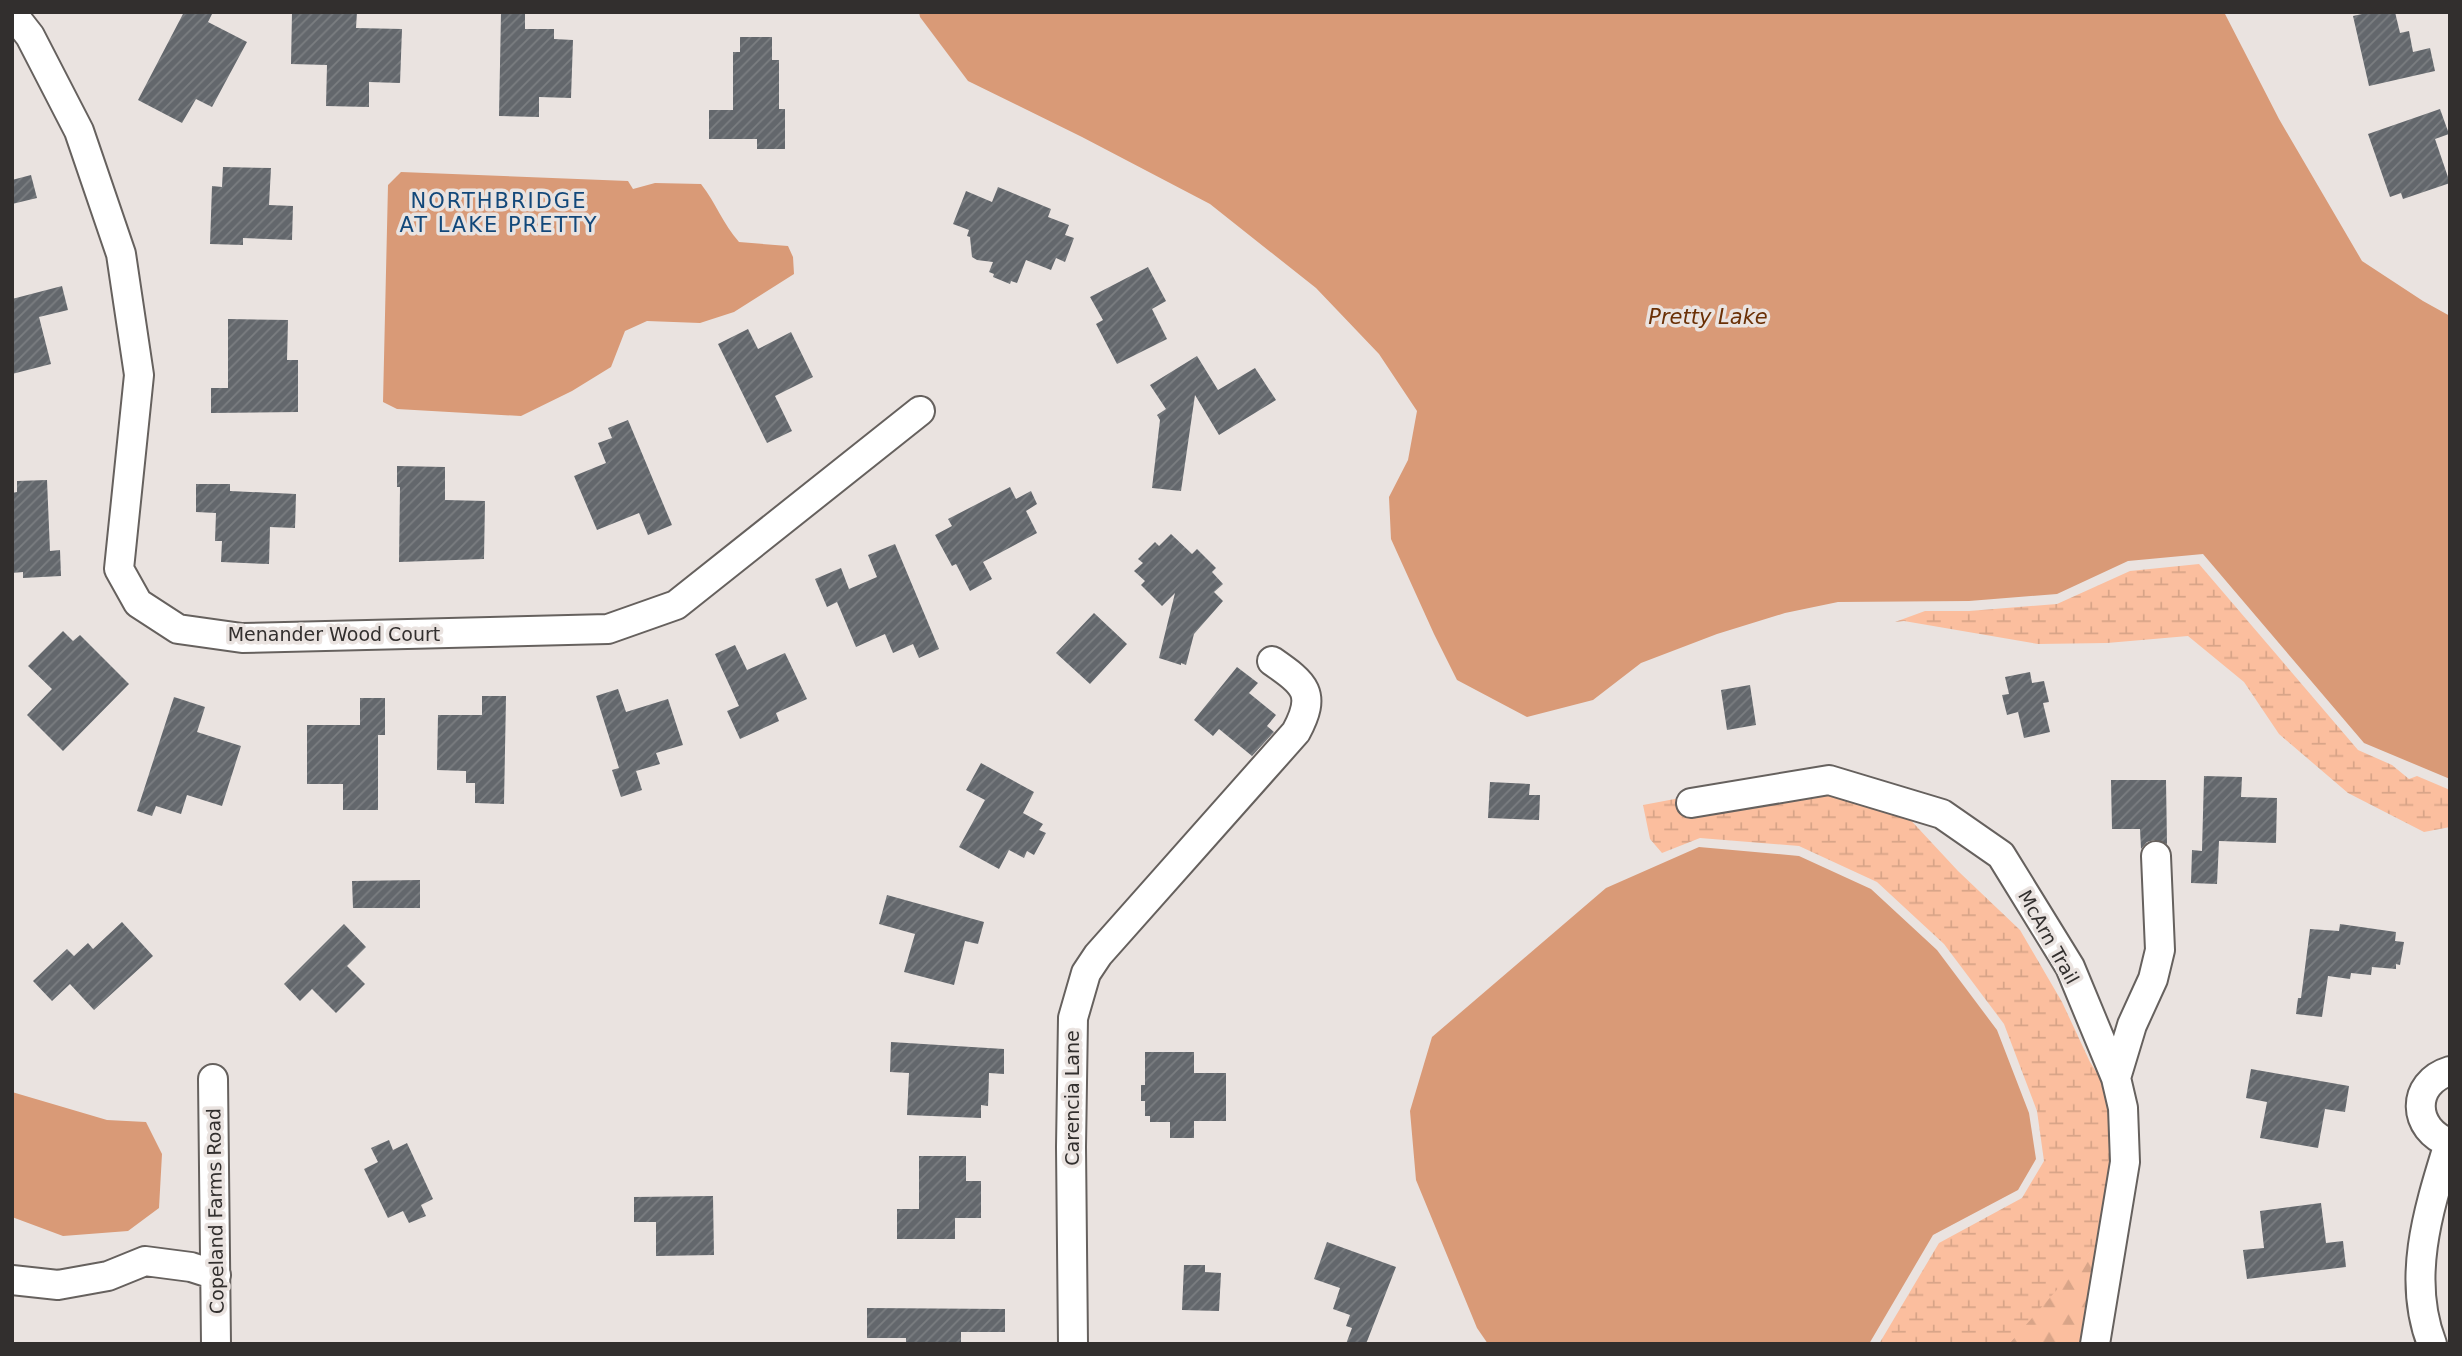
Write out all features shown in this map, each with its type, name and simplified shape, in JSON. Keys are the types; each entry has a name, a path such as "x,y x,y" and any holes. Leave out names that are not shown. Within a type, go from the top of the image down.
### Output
{"street":[{"name":"Menander Wood Court","path":"12,13 30,36 79,131 121,254 139,375 119,569 138,603 177,629 242,638 608,629 676,605 920,411"},
{"name":"Carencia Lane","path":"1073,1344 1073,1018 1086,973 1098,955 1296,732 1306,714 1307,694 1298,679 1272,661"},
{"name":"McArn Trail","path":"1691,803 1829,780 1942,814 2001,855 2070,967 2116,1078 2123,1108 2125,1162 2095,1344"},
{"path":"2116,1078 2132,1025 2153,979 2160,950 2156,856"},
{"path":"2432,1344 2424,1322 2420,1254 2449,1143 2438,1139 2429,1131 2420,1108 2427,1086 2436,1077 2450,1071"},
{"name":"Copeland Farms Road","path":"213,1079 216,1344"},
{"path":"12,1280 58,1285 108,1276 145,1261 191,1267 216,1275"}],"green space":[{"path":"2199,564 2358,750 2392,765 2409,779 2417,776 2450,790 2450,827 2424,832 2348,793 2279,734 2244,682 2188,636 2107,643 2038,644 1904,621 1895,622 1925,611 1969,611 2057,604 2130,571"},
{"path":"1829,792 1905,814 1958,871 2020,930 2062,1002 2090,1062 2110,1094 2115,1162 2100,1241 2009,1344 1879,1344 1939,1243 2022,1198 2044,1161 2037,1111 2004,1024 1944,944 1877,882 1799,846 1700,838 1662,853 1650,839 1643,805 1680,798 1683,816"},
{"path":"2100,1241 2085,1344 2009,1344 2032,1314"}],"water":[{"name":"Pretty Lake","path":"919,12 2224,12 2279,119 2362,261 2450,316 2450,779 2364,743 2203,554 2128,561 2057,594 1969,601 1838,602 1785,613 1717,634 1641,663 1593,700 1527,717 1457,680 1391,539 1389,497 1408,460 1417,411 1379,354 1316,288 1210,204 968,81"},
{"path":"401,172 628,181 633,189 655,183 701,184 739,242 788,246 793,257 794,274 734,312 700,323 647,321 625,331 611,367 572,391 521,416 397,409 383,402 388,185"},
{"path":"1699,847 1799,856 1871,889 1937,950 1997,1030 2029,1113 2036,1159 2018,1190 1933,1235 1869,1344 1488,1344 1477,1328 1416,1180 1410,1111 1432,1037 1606,888"},
{"path":"12,1092 107,1120 146,1122 162,1154 159,1208 128,1231 63,1236 12,1217"}],"building":[{"path":"184,12 213,12 208,22 247,42 212,107 196,99 182,123 138,100"},
{"path":"292,12 357,12 356,28 402,29 400,83 369,82 369,107 326,106 327,65 291,64"},
{"path":"2371,12 2395,12 2400,33 2409,31 2413,52 2430,48 2435,71 2369,86 2353,16"},
{"path":"501,13 525,13 525,29 554,29 554,39 573,40 571,98 539,97 539,117 499,116"},
{"path":"740,37 772,37 772,60 779,60 779,109 785,109 785,149 757,149 757,139 709,139 709,110 733,110 733,52 740,52"},
{"path":"2440,109 2449,134 2435,139 2450,183 2403,199 2401,193 2390,197 2368,134"},
{"path":"223,167 271,168 269,205 293,206 292,240 243,238 243,245 210,244 212,186 222,187"},
{"path":"31,175 37,198 12,204 12,180"},
{"path":"998,187 1051,209 1048,217 1069,225 1065,235 1074,238 1065,262 1056,258 1051,270 1026,260 1017,283 1011,281 1010,284 993,277 994,274 989,272 993,262 972,257 970,237 967,236 969,230 953,224 966,191 992,202"},
{"path":"1148,267 1166,301 1152,309 1167,339 1117,364 1096,324 1103,320 1090,297"},
{"path":"62,286 68,310 39,317 51,364 12,374 12,299"},
{"path":"228,319 288,320 287,360 298,360 298,412 211,413 211,388 228,388"},
{"path":"748,329 758,349 791,332 813,377 775,396 792,431 767,443 718,344"},
{"path":"1197,356 1218,390 1255,368 1276,400 1219,435 1195,395 1181,491 1152,488 1160,420 1157,415 1166,409 1150,385"},
{"path":"628,420 672,525 648,535 639,513 597,530 574,476 606,463 598,443 612,438 608,428"},
{"path":"397,466 445,467 445,500 485,501 484,559 399,562 400,487 397,487"},
{"path":"47,480 50,551 60,550 61,576 23,578 23,572 12,573 12,493 17,492 17,481"},
{"path":"196,484 230,484 230,491 296,494 295,528 270,527 269,564 221,562 222,541 215,541 216,513 196,512"},
{"path":"1010,487 1016,499 1031,491 1037,504 1026,511 1037,533 983,562 992,579 970,591 956,564 952,566 935,535 952,526 948,519"},
{"path":"1171,534 1192,554 1197,549 1216,568 1212,572 1223,584 1214,592 1223,601 1194,634 1186,665 1159,658 1175,593 1162,606 1141,585 1145,581 1134,571 1143,563 1138,559 1155,542 1159,546"},
{"path":"895,544 939,649 919,658 913,644 893,653 885,634 856,647 837,602 827,607 815,579 841,568 849,589 877,577 868,555"},
{"path":"1094,613 1127,644 1090,684 1056,653"},
{"path":"63,631 73,641 80,635 129,684 63,751 27,715 52,689 28,666"},
{"path":"735,645 747,670 785,653 807,699 776,713 779,721 740,739 727,711 739,706 715,654"},
{"path":"1237,667 1258,683 1249,693 1276,715 1267,726 1274,732 1252,756 1219,729 1213,736 1194,720"},
{"path":"2030,672 2032,683 2044,681 2049,702 2043,703 2050,732 2024,738 2018,712 2007,715 2002,695 2009,694 2005,677"},
{"path":"1750,685 1756,725 1727,730 1721,690"},
{"path":"618,689 626,712 668,699 683,745 656,753 660,764 636,771 642,790 621,797 612,770 619,768 596,696"},
{"path":"482,696 506,696 504,804 475,803 475,783 466,783 466,771 437,770 438,715 482,715"},
{"path":"174,697 205,707 197,732 241,746 222,806 187,795 181,814 156,806 152,816 137,811"},
{"path":"360,698 385,698 385,735 378,735 378,810 343,810 343,784 307,784 307,725 360,725"},
{"path":"981,763 1034,792 1023,813 1043,824 1039,830 1046,833 1034,855 1027,851 1024,858 1009,850 999,869 959,847 985,800 966,790"},
{"path":"2204,776 2242,777 2241,797 2277,798 2276,843 2219,841 2217,884 2191,883 2192,850 2202,851"},
{"path":"2111,780 2166,780 2167,844 2155,840 2147,842 2141,849 2140,829 2112,829"},
{"path":"1490,782 1530,784 1529,795 1540,795 1539,820 1488,818"},
{"path":"420,880 420,908 353,908 352,881"},
{"path":"887,895 984,922 978,944 965,941 954,985 904,972 915,934 879,924"},
{"path":"122,922 153,956 94,1010 70,984 52,1001 33,981 67,949 74,956 88,943 93,949"},
{"path":"344,924 366,947 347,966 365,984 336,1013 312,989 300,1001 284,984"},
{"path":"2340,924 2396,932 2395,941 2404,942 2400,965 2396,964 2396,969 2372,967 2371,975 2351,973 2350,979 2328,976 2322,1017 2296,1014 2298,998 2301,998 2310,929 2339,931"},
{"path":"891,1042 1004,1049 1004,1074 989,1073 988,1106 981,1105 981,1118 907,1115 909,1073 890,1072"},
{"path":"1145,1052 1194,1052 1194,1073 1226,1073 1226,1121 1194,1121 1194,1138 1170,1138 1170,1122 1150,1122 1150,1116 1145,1116 1145,1101 1141,1101 1141,1085 1145,1085"},
{"path":"2251,1069 2349,1086 2345,1112 2325,1109 2318,1148 2260,1138 2267,1102 2246,1098"},
{"path":"389,1140 393,1150 407,1143 433,1199 421,1205 426,1216 409,1223 403,1211 388,1218 364,1169 378,1162 371,1148"},
{"path":"919,1156 966,1156 966,1181 981,1181 981,1218 955,1218 955,1239 897,1239 897,1209 919,1209"},
{"path":"713,1196 714,1255 656,1256 656,1222 634,1222 634,1197"},
{"path":"2321,1203 2326,1243 2343,1241 2346,1267 2247,1279 2243,1250 2264,1248 2260,1211"},
{"path":"1327,1242 1396,1267 1366,1344 1346,1344 1352,1328 1346,1326 1350,1315 1333,1309 1340,1288 1314,1279"},
{"path":"1184,1265 1205,1265 1205,1272 1221,1273 1219,1311 1182,1310"},
{"path":"867,1308 1005,1309 1005,1332 961,1332 961,1344 906,1344 906,1338 867,1338"}],"district":[{"name":"NORTHBRIDGE AT LAKE PRETTY","path":"499,213"}]}
